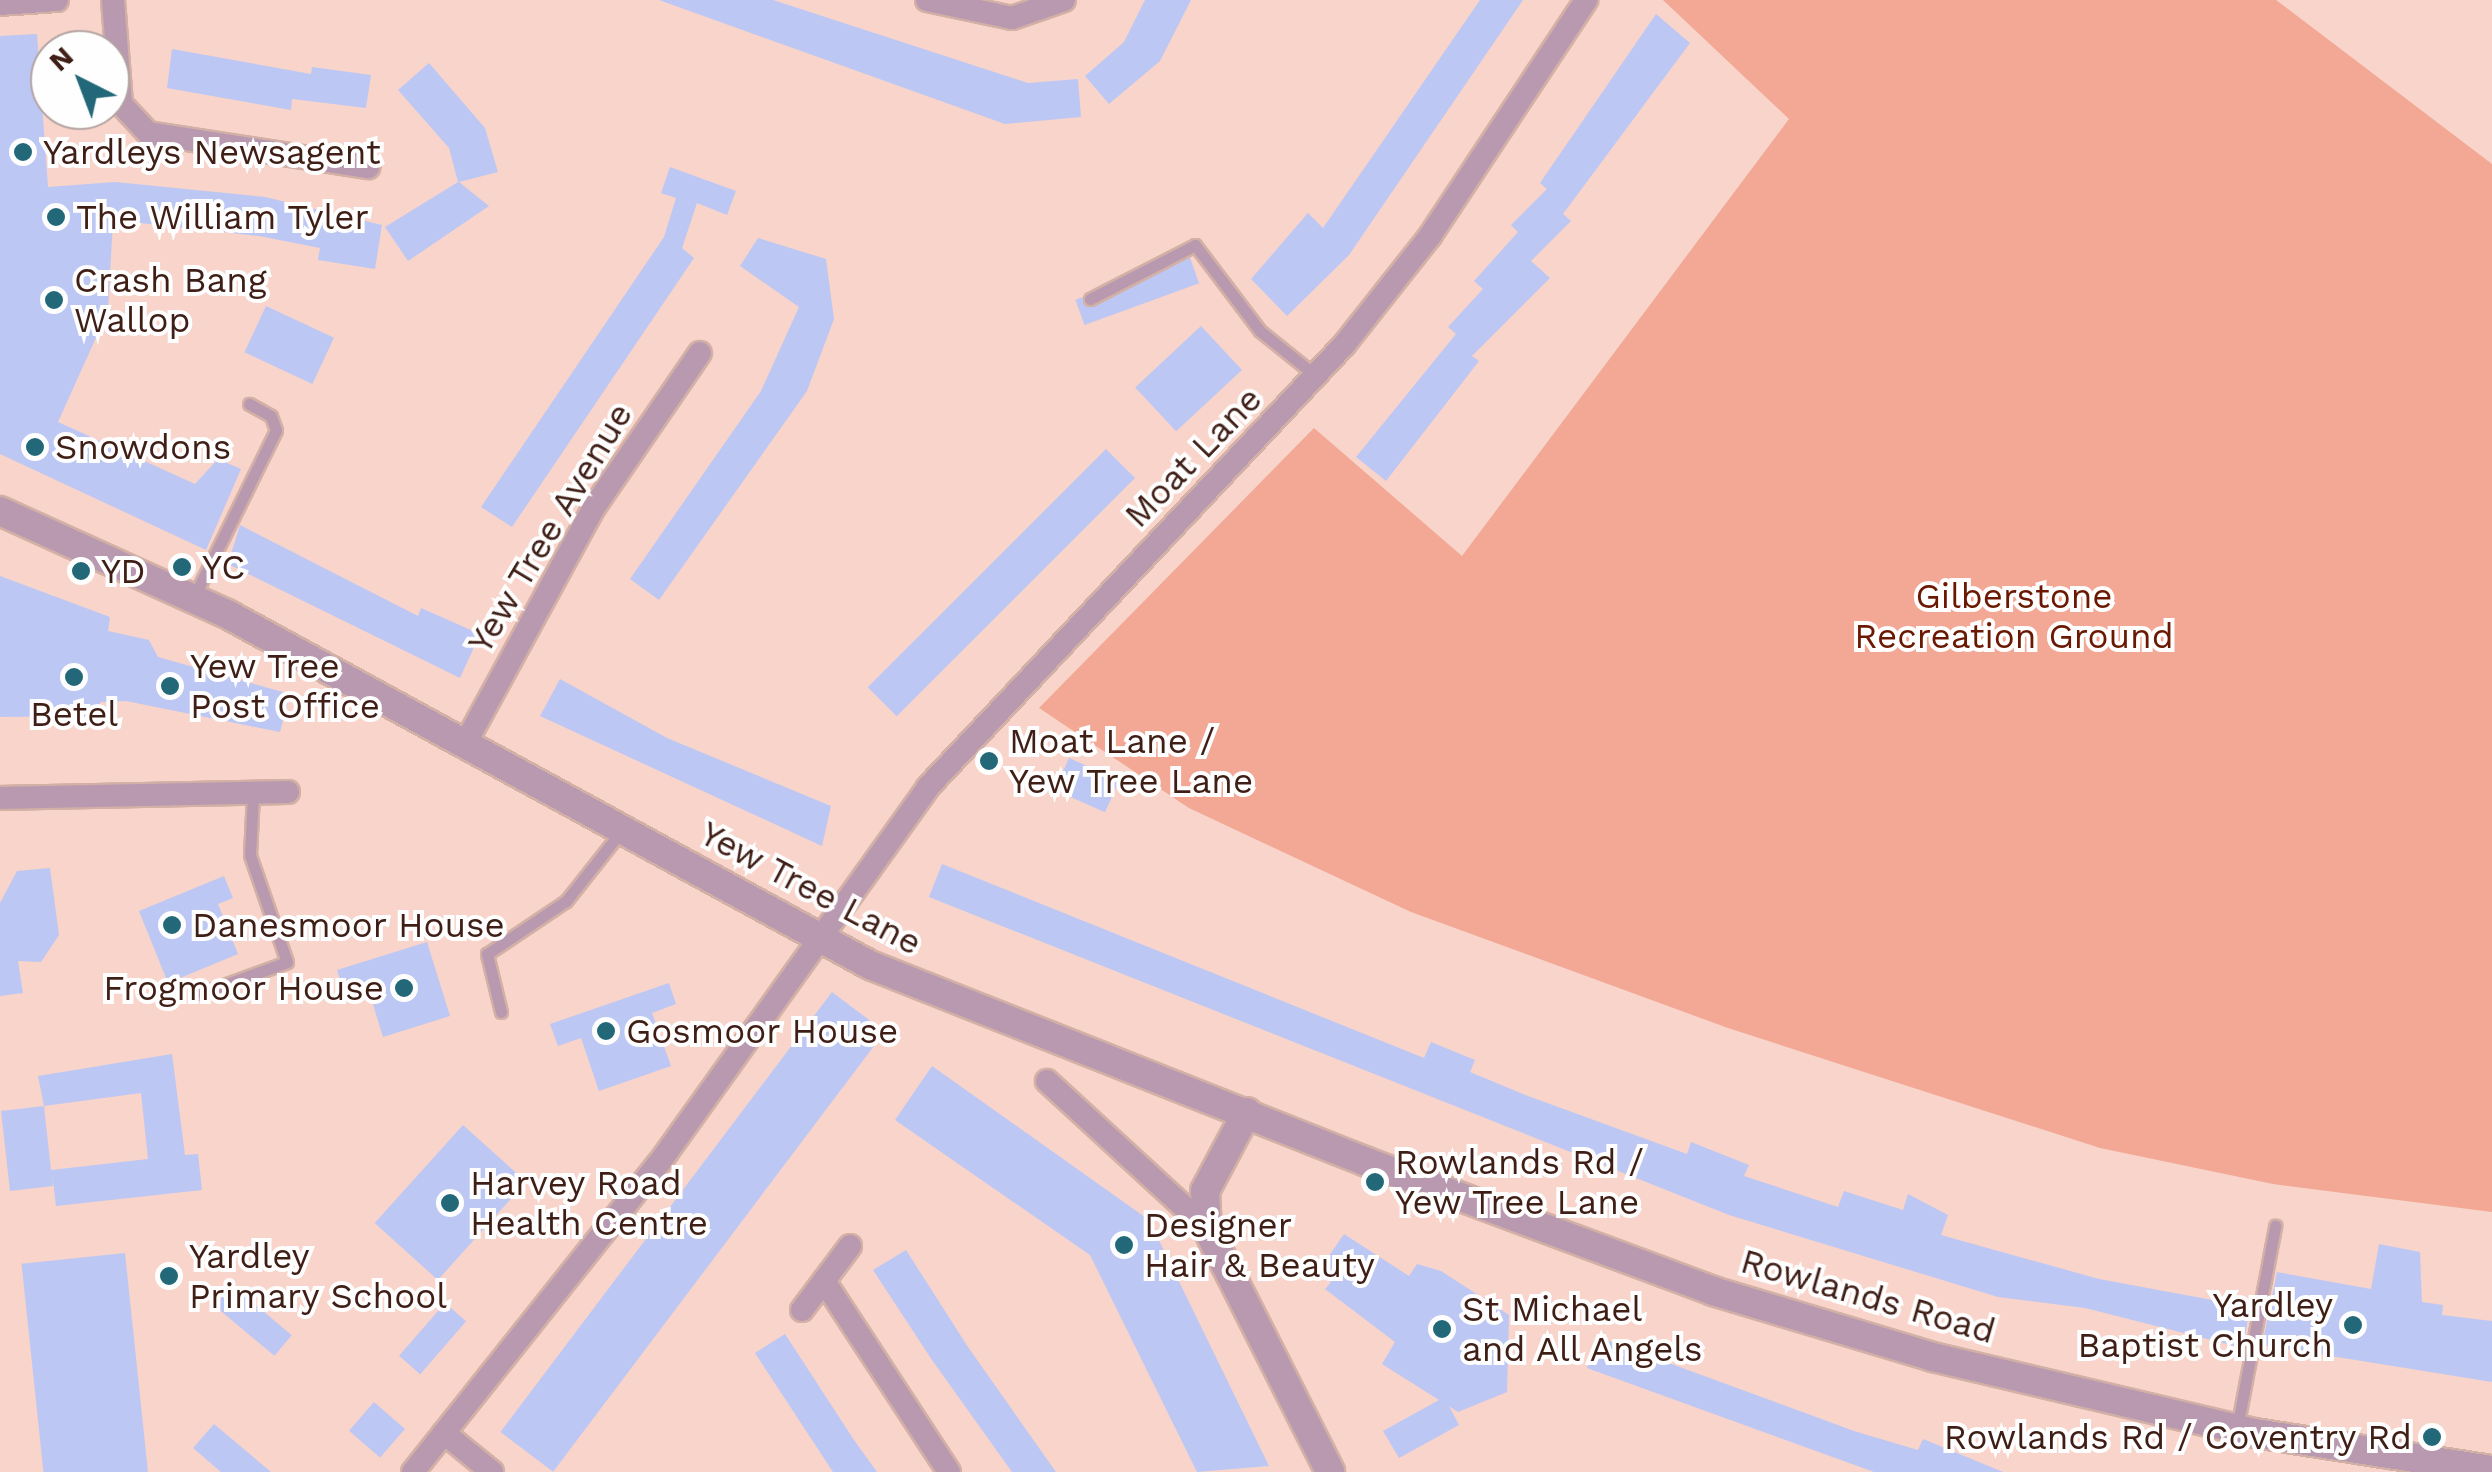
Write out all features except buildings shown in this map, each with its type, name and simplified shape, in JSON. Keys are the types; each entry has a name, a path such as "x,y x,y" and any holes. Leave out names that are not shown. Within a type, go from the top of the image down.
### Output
{"street":[{"path":"0,4 56,0"},
{"path":"113,0 122,104 148,133 368,167"},
{"path":"927,0 1012,18 1064,0"},
{"name":"Moat Lane","path":"413,1472 822,939 868,862 998,706 1316,376 1430,236 1586,0"},
{"name":"Yew Tree Avenue","path":"466,742 593,509 700,354"},
{"name":"Yew Tree Lane","path":"0,511 194,599 466,742 822,939 922,988 1248,1112"},
{"path":"0,798 288,792"},
{"path":"1047,1080 1206,1228 1330,1472"},
{"path":"1206,1228 1205,1191 1248,1112"},
{"name":"Rowlands Road","path":"1248,1112 1712,1291 1933,1358 2237,1428 2492,1470"},
{"path":"802,1310 850,1246"},
{"path":"824,1281 949,1472"},
{"path":"444,1433 492,1472"}],"lane":[{"path":"1090,300 1195,245 1260,331 1316,376"},
{"path":"194,599 276,430 250,404"},
{"path":"202,993 288,962 250,855 253,793"},
{"path":"501,1012 487,954 566,901 622,830"},
{"path":"2237,1428 2275,1226"}],"green space":[{"name":"Gilberstone Recreation Ground","path":"1663,0 2276,0 2492,164 2492,1212 2273,1184 2100,1148 1728,1028 1411,912 1189,808 1039,708 1314,428 1462,556 1789,119"}],"place":[{"name":"Yardleys Newsagent","path":"23,152"},
{"name":"The William Tyler","path":"56,217"},
{"name":"Crash Bang Wallop","path":"54,300"},
{"name":"Snowdons","path":"35,447"},
{"name":"YC","path":"182,567"},
{"name":"YD","path":"81,571"},
{"name":"Betel","path":"74,677"},
{"name":"Yew Tree Post Office","path":"170,686"},
{"name":"Moat Lane / Yew Tree Lane","path":"989,761"},
{"name":"Danesmoor House","path":"172,925"},
{"name":"Frogmoor House","path":"404,988"},
{"name":"Gosmoor House","path":"606,1031"},
{"name":"Rowlands Rd / Yew Tree Lane","path":"1375,1182"},
{"name":"Harvey Road Health Centre","path":"450,1203"},
{"name":"Designer Hair & Beauty","path":"1124,1245"},
{"name":"Yardley Primary School","path":"169,1276"},
{"name":"Yardley Baptist Church","path":"2353,1325"},
{"name":"St Michael and All Angels","path":"1442,1329"},
{"name":"Rowlands Rd / Coventry Rd","path":"2432,1437"}]}
